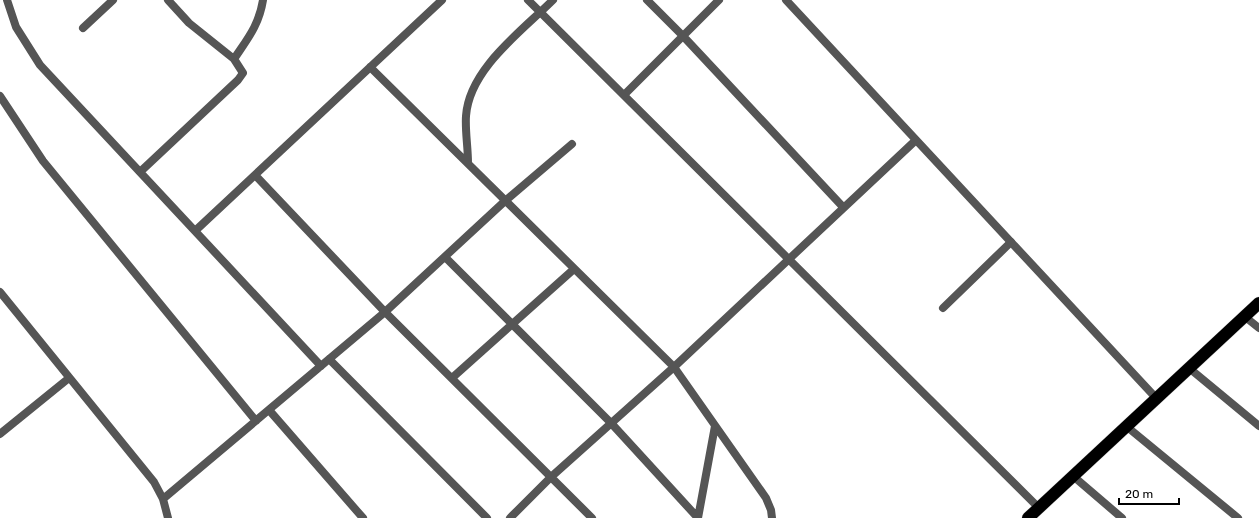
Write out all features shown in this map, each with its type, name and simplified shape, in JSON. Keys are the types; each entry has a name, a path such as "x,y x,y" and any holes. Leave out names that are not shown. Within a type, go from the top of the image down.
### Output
{"highway":[{"path":"1028,518 1259,303"}],"street":[{"path":"7,0 16,26 40,65 321,366"},
{"path":"83,28 113,0"},
{"path":"140,172 238,80 243,73 234,59 189,23 168,0"},
{"path":"234,59 255,30 260,16 263,0"},
{"path":"195,231 442,0"},
{"path":"528,0 1039,508"},
{"path":"468,162 466,115 474,86 490,62 553,0"},
{"path":"646,0 682,36 843,208"},
{"path":"624,95 719,0"},
{"path":"786,0 1157,399"},
{"path":"370,67 468,162 505,202 674,368 766,498 772,510 772,518"},
{"path":"0,96 43,161 256,421"},
{"path":"510,518 551,477 674,368 789,258 916,140"},
{"path":"162,499 385,312 505,202 572,144"},
{"path":"255,175 385,312 592,518"},
{"path":"944,308 1011,242"},
{"path":"445,257 611,423 698,518"},
{"path":"452,378 574,269"},
{"path":"0,292 154,482 162,499 168,518"},
{"path":"1244,316 1259,328"},
{"path":"329,360 487,518"},
{"path":"1189,368 1259,426"},
{"path":"0,434 69,378"},
{"path":"269,410 363,518"},
{"path":"698,518 715,426"},
{"path":"1126,426 1238,518"},
{"path":"1073,476 1122,518"}]}
